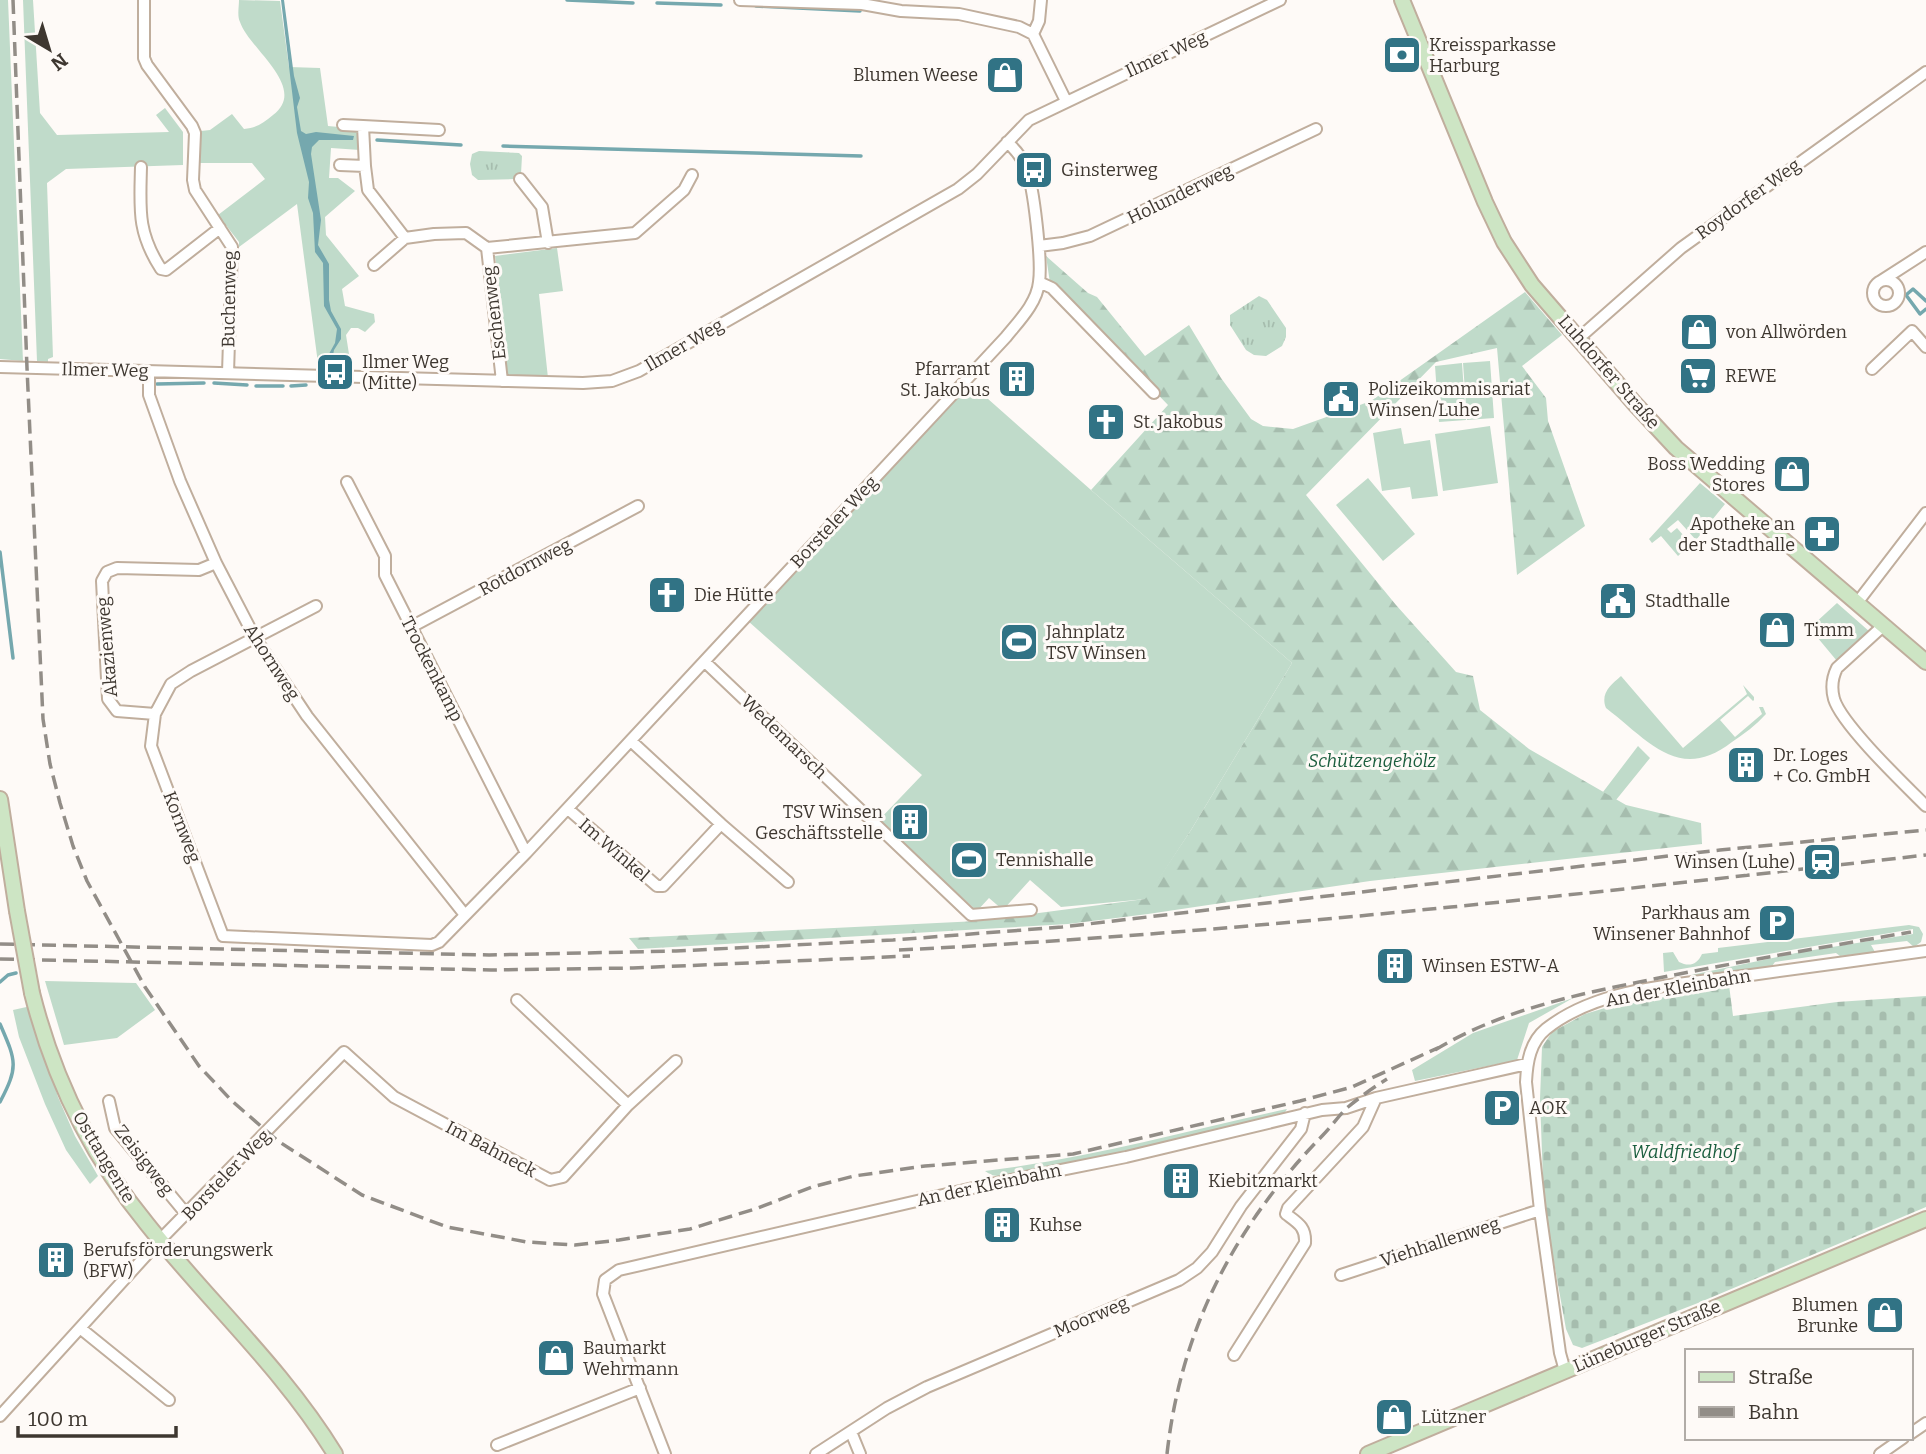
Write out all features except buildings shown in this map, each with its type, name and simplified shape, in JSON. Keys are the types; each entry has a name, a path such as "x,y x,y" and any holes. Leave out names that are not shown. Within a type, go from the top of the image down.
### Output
{"main road":[{"name":"Luhdorfer Straße","path":"1402,0 1485,202 1504,242 1532,285 1676,448 1926,662"},
{"name":"Osttangente","path":"0,799 32,993 48,1047 76,1114 106,1167 160,1240 285,1381 335,1454"},
{"name":"Lüneburger Straße","path":"1368,1454 1926,1219"}],"street":[{"name":"Buchenweg","path":"144,0 144,58 192,126 195,133 195,190 229,240 232,254 228,373"},
{"path":"740,0 862,4 901,11 959,14 1019,27 1033,34 1066,101"},
{"path":"896,0 901,11"},
{"path":"1033,34 1041,0"},
{"name":"Ilmer Weg","path":"0,367 376,379 583,383 612,381 639,371 958,189 1029,120 1280,0"},
{"name":"Roydorfer Weg","path":"1579,338 1681,248 1926,72"},
{"path":"342,125 439,130"},
{"path":"363,126 368,190 405,238 374,265"},
{"name":"Holunderweg","path":"1039,246 1090,236 1316,129"},
{"name":"Borsteler Weg","path":"425,947 439,942 568,809 1006,337 1033,301 1039,282 1039,246 1027,170 1018,152 1007,142"},
{"path":"340,165 365,166"},
{"name":"Buchenweg","path":"141,167 139,220 150,252 161,269 166,270 220,228"},
{"path":"487,248 635,233 684,190 692,175"},
{"path":"520,179 542,207 548,243"},
{"name":"Eschenweg","path":"405,238 466,233 487,248 502,381"},
{"path":"1881,281 1926,252"},
{"path":"1039,282 1052,288 1154,393"},
{"path":"1872,369 1912,331 1926,347"},
{"name":"Ahornweg","path":"149,371 149,395 180,481 216,563 255,638 307,716 465,915"},
{"name":"Trockenkamp","path":"347,482 385,556 384,575 526,853"},
{"name":"Rotdornweg","path":"411,627 638,506"},
{"path":"1857,603 1926,513"},
{"name":"Akazienweg","path":"155,714 117,710 108,699 102,582 107,572 117,568 199,570 216,563"},
{"name":"Kornweg","path":"316,606 171,684 155,714 151,746 223,936 425,947"},
{"path":"1883,626 1837,668 1832,677 1834,699 1849,724 1926,806"},
{"name":"Wedemarsch","path":"705,662 971,915 1031,910"},
{"path":"631,741 788,883"},
{"name":"Im Winkel","path":"568,809 657,886 663,886 721,824"},
{"name":"An der Kleinbahn","path":"640,1388 603,1294 604,1280 619,1270 1527,1065 1532,1047 1545,1030 1584,1006 1611,997 1666,986 1926,951"},
{"path":"517,1000 628,1105"},
{"name":"Borsteler Weg","path":"0,1416 160,1240 344,1052"},
{"name":"Im Bahneck","path":"344,1052 394,1097 551,1180 563,1177 628,1105 676,1061"},
{"path":"1527,1065 1526,1082 1539,1210 1565,1371"},
{"path":"1234,1355 1305,1243 1306,1234 1302,1225 1286,1214 1288,1208 1363,1127 1376,1098"},
{"name":"Zeisigweg","path":"109,1101 115,1128 187,1215"},
{"name":"Moorweg","path":"816,1454 887,1408 927,1387 1179,1280 1197,1268 1212,1252 1260,1179 1301,1129 1305,1113"},
{"name":"Viehhallenweg","path":"1341,1275 1539,1210"},
{"path":"80,1328 169,1400"},
{"path":"497,1445 640,1388 666,1454"},
{"path":"851,1432 860,1454"},
{"path":"1880,1454 1900,1440"}],"green space":[{"path":"0,0 8,0 23,361 0,359"},
{"path":"23,0 33,0 40,113 57,135 169,132 156,115 165,108 183,132 183,165 66,169 47,183 53,357 48,359 48,362 37,361"},
{"path":"239,0 280,1 289,67 320,68 328,126 361,129 360,150 331,148 329,178 338,178 355,191 325,217 326,235 359,276 342,289 345,306 374,314 375,322 365,332 351,328 346,335 351,367 330,367 330,372 319,371 297,204 239,247 239,242 218,215 265,179 252,163 200,163 201,131 210,130 232,114 244,129 253,128 273,115 282,104 284,93 281,81 245,33 239,17"},
{"path":"479,151 519,153 522,156 521,174 515,179 478,180 472,175 470,164 472,154"},
{"path":"557,248 563,291 539,294 548,378 508,378 495,256"},
{"name":"Schützengehölz","path":"1046,256 1088,293 1097,297 1145,356 1189,325 1221,378 1251,419 1263,426 1293,429 1371,401 1525,292 1562,335 1522,366 1546,398 1548,421 1585,526 1517,575 1497,348 1436,362 1306,495 1396,605 1456,672 1473,676 1480,710 1529,749 1626,805 1701,823 1702,844 1370,881 1068,924 638,949 629,938 978,921 1145,899 1191,830 1292,663 1091,490 1168,405 1050,283"},
{"path":"1259,296 1267,300 1286,328 1282,346 1266,356 1254,355 1246,350 1230,325 1230,315"},
{"path":"1490,361 1494,418 1467,420 1463,363"},
{"path":"1462,363 1466,420 1439,422 1435,366"},
{"name":"Jahnplatz TSV Winsen","path":"970,383 1292,663 1146,899 1061,907 1030,880 1003,910 989,898 977,911 878,821 922,775 748,621"},
{"path":"1490,426 1498,483 1443,491 1435,434"},
{"path":"1401,428 1404,444 1430,440 1438,496 1412,499 1410,487 1382,491 1373,433"},
{"path":"1368,478 1415,534 1383,561 1336,505"},
{"path":"1700,483 1725,504 1696,540 1678,520 1667,529 1671,533 1677,528 1691,544 1678,556 1661,536 1652,543 1649,539"},
{"path":"1837,603 1870,632 1837,661 1812,631 1814,624"},
{"path":"1621,676 1683,748 1747,694 1743,685 1754,700 1748,696 1720,720 1735,737 1762,714 1759,707 1763,707 1766,714 1745,733 1713,754 1696,759 1680,758 1651,744 1606,708 1605,694"},
{"path":"1638,746 1650,758 1616,800 1603,792"},
{"path":"1909,925 1919,927 1923,934 1921,942 1914,947 1907,941 1871,945 1875,952 1840,956 1836,953 1775,962 1772,966 1692,979 1691,975 1801,952 1913,934 1913,929 1664,972 1663,953 1673,952 1679,962 1689,965 1698,961 1702,954 1718,952 1718,948"},
{"path":"45,981 136,983 155,1010 117,1038 64,1045"},
{"name":"Waldfriedhof","path":"1729,985 1733,1016 1837,1002 1926,996 1926,1207 1698,1303 1582,1348 1573,1345 1566,1329 1544,1207 1540,1099 1542,1047 1552,1032 1585,1014"},
{"path":"1573,998 1529,1023 1517,1060 1415,1081 1412,1070 1473,1033"},
{"path":"31,1006 58,1097 75,1136 98,1176 90,1184 66,1150 19,1037 13,1010"},
{"path":"1287,1109 1284,1114 1052,1168 1004,1177 985,1171 1099,1152"}],"water":[{"path":"281,0 284,0 294,76 300,98 297,107 301,131 306,134 316,132 354,136 353,140 319,140 312,147 311,154 321,220 318,245 329,264 331,311 341,329 341,339 334,350 330,371 326,370 325,361 335,343 337,329 324,306 323,263 315,252 313,213 308,198 309,182 297,133"}],"waterway":[{"path":"567,0 633,3"},
{"path":"657,3 721,5"},
{"path":"756,6 860,11"},
{"path":"377,140 461,145"},
{"path":"503,146 861,156"},
{"path":"1926,301 1913,289 1906,295 1920,314 1926,309"},
{"path":"157,384 204,383"},
{"path":"214,383 247,385"},
{"path":"291,386 306,385"},
{"path":"256,386 283,386"},
{"path":"0,552 13,658"},
{"path":"0,982 8,975 16,973"},
{"path":"0,1024 13,1063 13,1071 0,1102"}],"railway":[{"path":"13,0 43,719 50,764 73,846 87,881 145,987 199,1066 232,1101 278,1141 362,1195 447,1227 527,1242 575,1245 690,1229 758,1208 812,1187 854,1176 925,1166 1073,1154 1352,1087 1442,1046"},
{"path":"0,944 489,955 676,951 893,940 1062,927 1720,850 1926,830"},
{"path":"899,950 1285,923 1542,898 1926,855"},
{"path":"1435,1050 1490,1023 1579,995 1729,964 1911,932"},
{"path":"0,959 491,970 633,968 910,956"},
{"path":"1167,1454 1174,1408 1199,1321 1239,1242 1263,1205 1342,1113 1387,1079"}],"place":[{"name":"Kreissparkasse Harburg","path":"1402,55"},
{"name":"Blumen Weese","path":"1005,75"},
{"name":"Ginsterweg","path":"1034,170"},
{"name":"von Allwörden","path":"1699,332"},
{"name":"Ilmer Weg (Mitte)","path":"335,372"},
{"name":"REWE","path":"1698,376"},
{"name":"Pfarramt St. Jakobus","path":"1017,379"},
{"name":"Polizeikommisariat Winsen/Luhe","path":"1341,399"},
{"name":"St. Jakobus","path":"1106,422"},
{"name":"Boss Wedding Stores","path":"1792,474"},
{"name":"Apotheke an der Stadthalle","path":"1822,534"},
{"name":"Die Hütte","path":"667,595"},
{"name":"Stadthalle","path":"1618,601"},
{"name":"Timm","path":"1777,630"},
{"name":"Jahnplatz TSV Winsen","path":"1019,642"},
{"name":"Dr. Loges + Co. GmbH","path":"1746,765"},
{"name":"TSV Winsen Geschäftsstelle","path":"910,822"},
{"name":"Tennishalle","path":"969,860"},
{"name":"Winsen (Luhe)","path":"1822,862"},
{"name":"Parkhaus am Winsener Bahnhof","path":"1777,923"},
{"name":"Winsen ESTW-A","path":"1395,966"},
{"name":"AOK","path":"1502,1108"},
{"name":"Kiebitzmarkt","path":"1181,1181"},
{"name":"Kuhse","path":"1002,1225"},
{"name":"Berufsförderungswerk (BFW)","path":"56,1260"},
{"name":"Blumen Brunke","path":"1885,1315"},
{"name":"Baumarkt Wehrmann","path":"556,1358"},
{"name":"Lützner","path":"1394,1417"}]}
